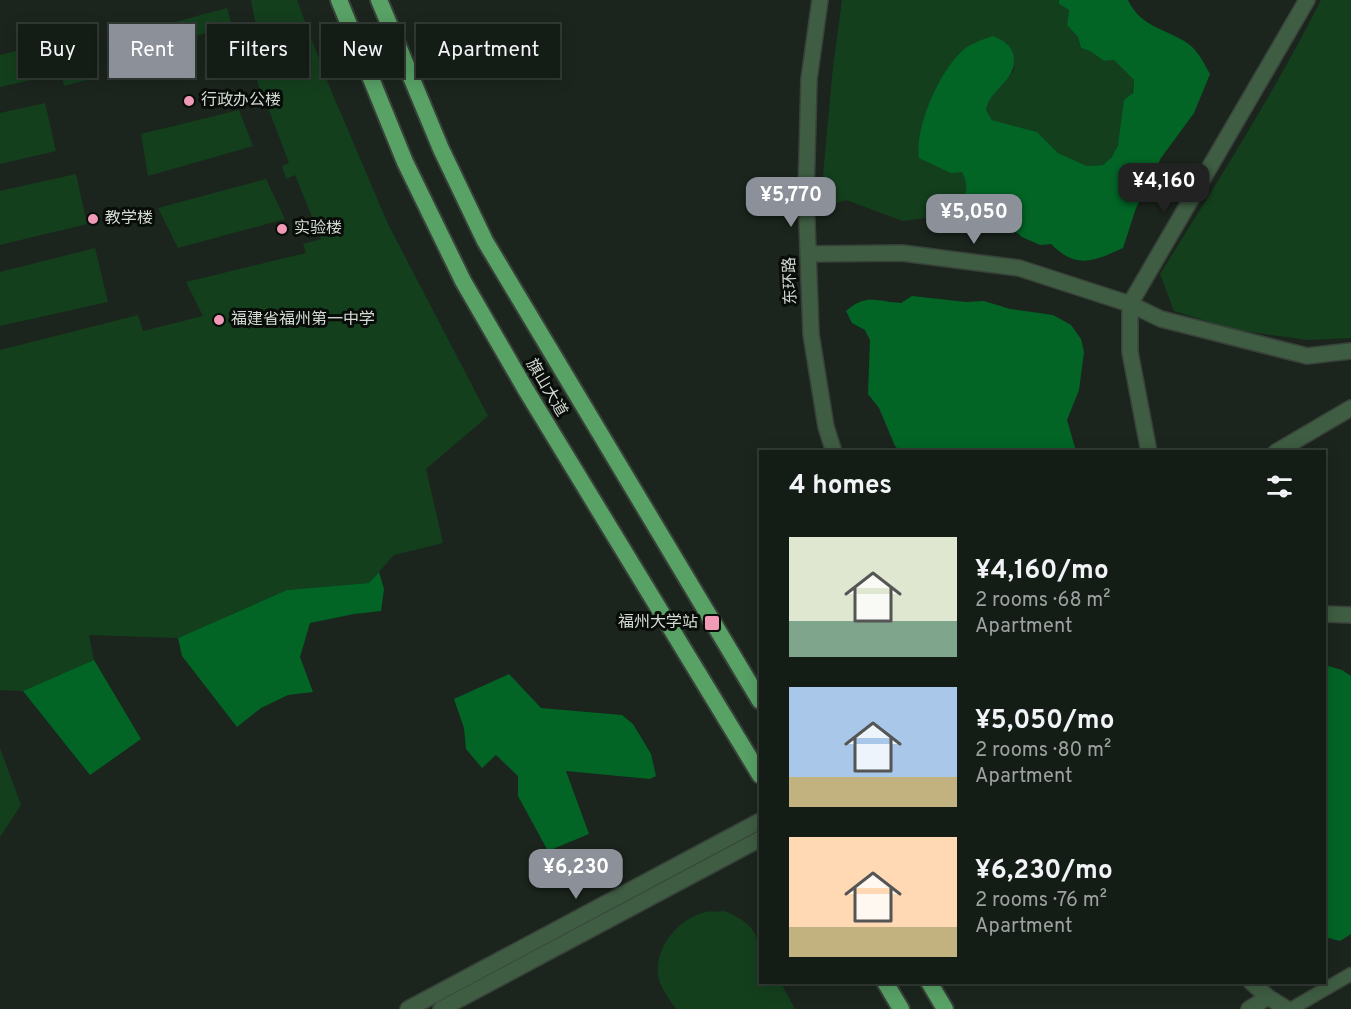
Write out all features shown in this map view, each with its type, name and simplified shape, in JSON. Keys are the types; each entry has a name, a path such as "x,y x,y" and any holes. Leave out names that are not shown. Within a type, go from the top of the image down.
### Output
{"highway":[{"name":"旗山大道","path":"339,0 405,162 463,281 532,400 759,773"},
{"name":"旗山大道","path":"379,0 441,149 485,241 759,699"},
{"path":"886,984 901,1009"},
{"path":"930,984 945,1009"}],"street":[{"name":"东环路","path":"820,0 809,79 806,195 811,334 826,427 833,450"},
{"path":"1149,450 1130,352 1130,304 1307,0"},
{"path":"808,254 902,253 1018,268 1130,304 1161,319 1307,356 1351,351"},
{"path":"1279,450 1351,408"},
{"path":"1326,614 1351,615"},
{"path":"408,1009 759,822"},
{"path":"441,1009 759,840"},
{"path":"1291,1009 1351,974"},
{"path":"1253,984 1287,1009"},
{"path":"1249,1009 1268,997"}],"shaded area":[{"path":"251,0 297,0 306,24 256,24"},
{"path":"842,0 1059,0 1059,4 1069,10 1067,25 1078,37 1081,48 1090,51 1104,61 1114,60 1134,80 1120,140 1113,155 1103,165 1087,166 1058,153 1037,132 992,120 986,110 988,104 1014,70 1007,42 962,172 968,185 966,196 957,207 941,216 903,221 846,200 820,208 833,67"},
{"path":"1059,0 1128,0 1134,10 1148,23 1191,46 1210,74 1194,113 1161,158 1136,208 1123,248 1103,257 1086,261 1069,257 1051,244 1040,245 1022,237 1012,229 990,223 980,214 968,214 957,207 966,190 962,172 951,173 919,158 924,117 944,74 963,50 993,36 1010,47 1014,59 1011,74 988,103 986,110 992,120 1037,132 1058,153 1087,166 1103,165 1112,157 1118,145 1124,100 1133,93 1134,80 1114,60 1104,61 1090,51 1081,48 1078,37 1067,25 1069,10 1059,4"},
{"path":"1321,0 1351,0 1351,338 1308,340 1236,330 1174,311 1160,274 1264,105"},
{"path":"227,8 231,24 207,24 207,33 195,36 195,24 168,24"},
{"path":"309,32 321,64 321,78 326,78 388,224 488,416 426,469 443,543 394,555 369,583 287,590 178,638 89,635 94,660 23,691 0,690 0,350 138,315 143,331 203,316 186,282 306,253 303,244 321,239 295,175 286,179 282,166 289,163 267,105 254,109 250,95 260,91 257,78 309,78"},
{"path":"18,50 18,78 40,78 0,87 0,55"},
{"path":"62,78 91,78 91,79 64,86"},
{"path":"45,103 56,151 0,164 0,113"},
{"path":"239,110 253,146 148,176 141,134"},
{"path":"76,174 87,224 0,245 0,191"},
{"path":"266,179 285,219 178,248 158,208"},
{"path":"95,248 108,302 0,326 0,272"},
{"path":"912,296 966,302 984,301 1010,309 1053,315 1071,325 1081,339 1084,352 1079,390 1067,420 1076,450 899,450 895,446 879,408 868,394 870,340 865,330 852,323 846,311 853,305 866,300 901,303"},
{"path":"379,572 384,589 381,611 310,623 300,657 313,692 288,695 261,708 237,727 182,656 178,638 287,590 369,583"},
{"path":"94,660 141,739 90,775 23,691"},
{"path":"1326,665 1342,670 1351,676 1351,934 1340,941 1326,937"},
{"path":"509,674 541,708 622,715 633,724 651,754 656,776 650,779 566,771 589,834 548,851 518,796 518,776 496,755 482,768 466,749 464,728 454,699"},
{"path":"0,748 21,805 0,837"},
{"path":"724,911 737,917 753,930 759,947 759,984 782,984 795,1009 676,1009 659,979 660,954 677,928 705,912"}],"place":[{"name":"行政办公楼","path":"189,101"},
{"name":"教学楼","path":"93,219"},
{"name":"实验楼","path":"282,229"},
{"name":"福建省福州第一中学","path":"219,320"},
{"name":"福州大学站","path":"712,623"}]}
